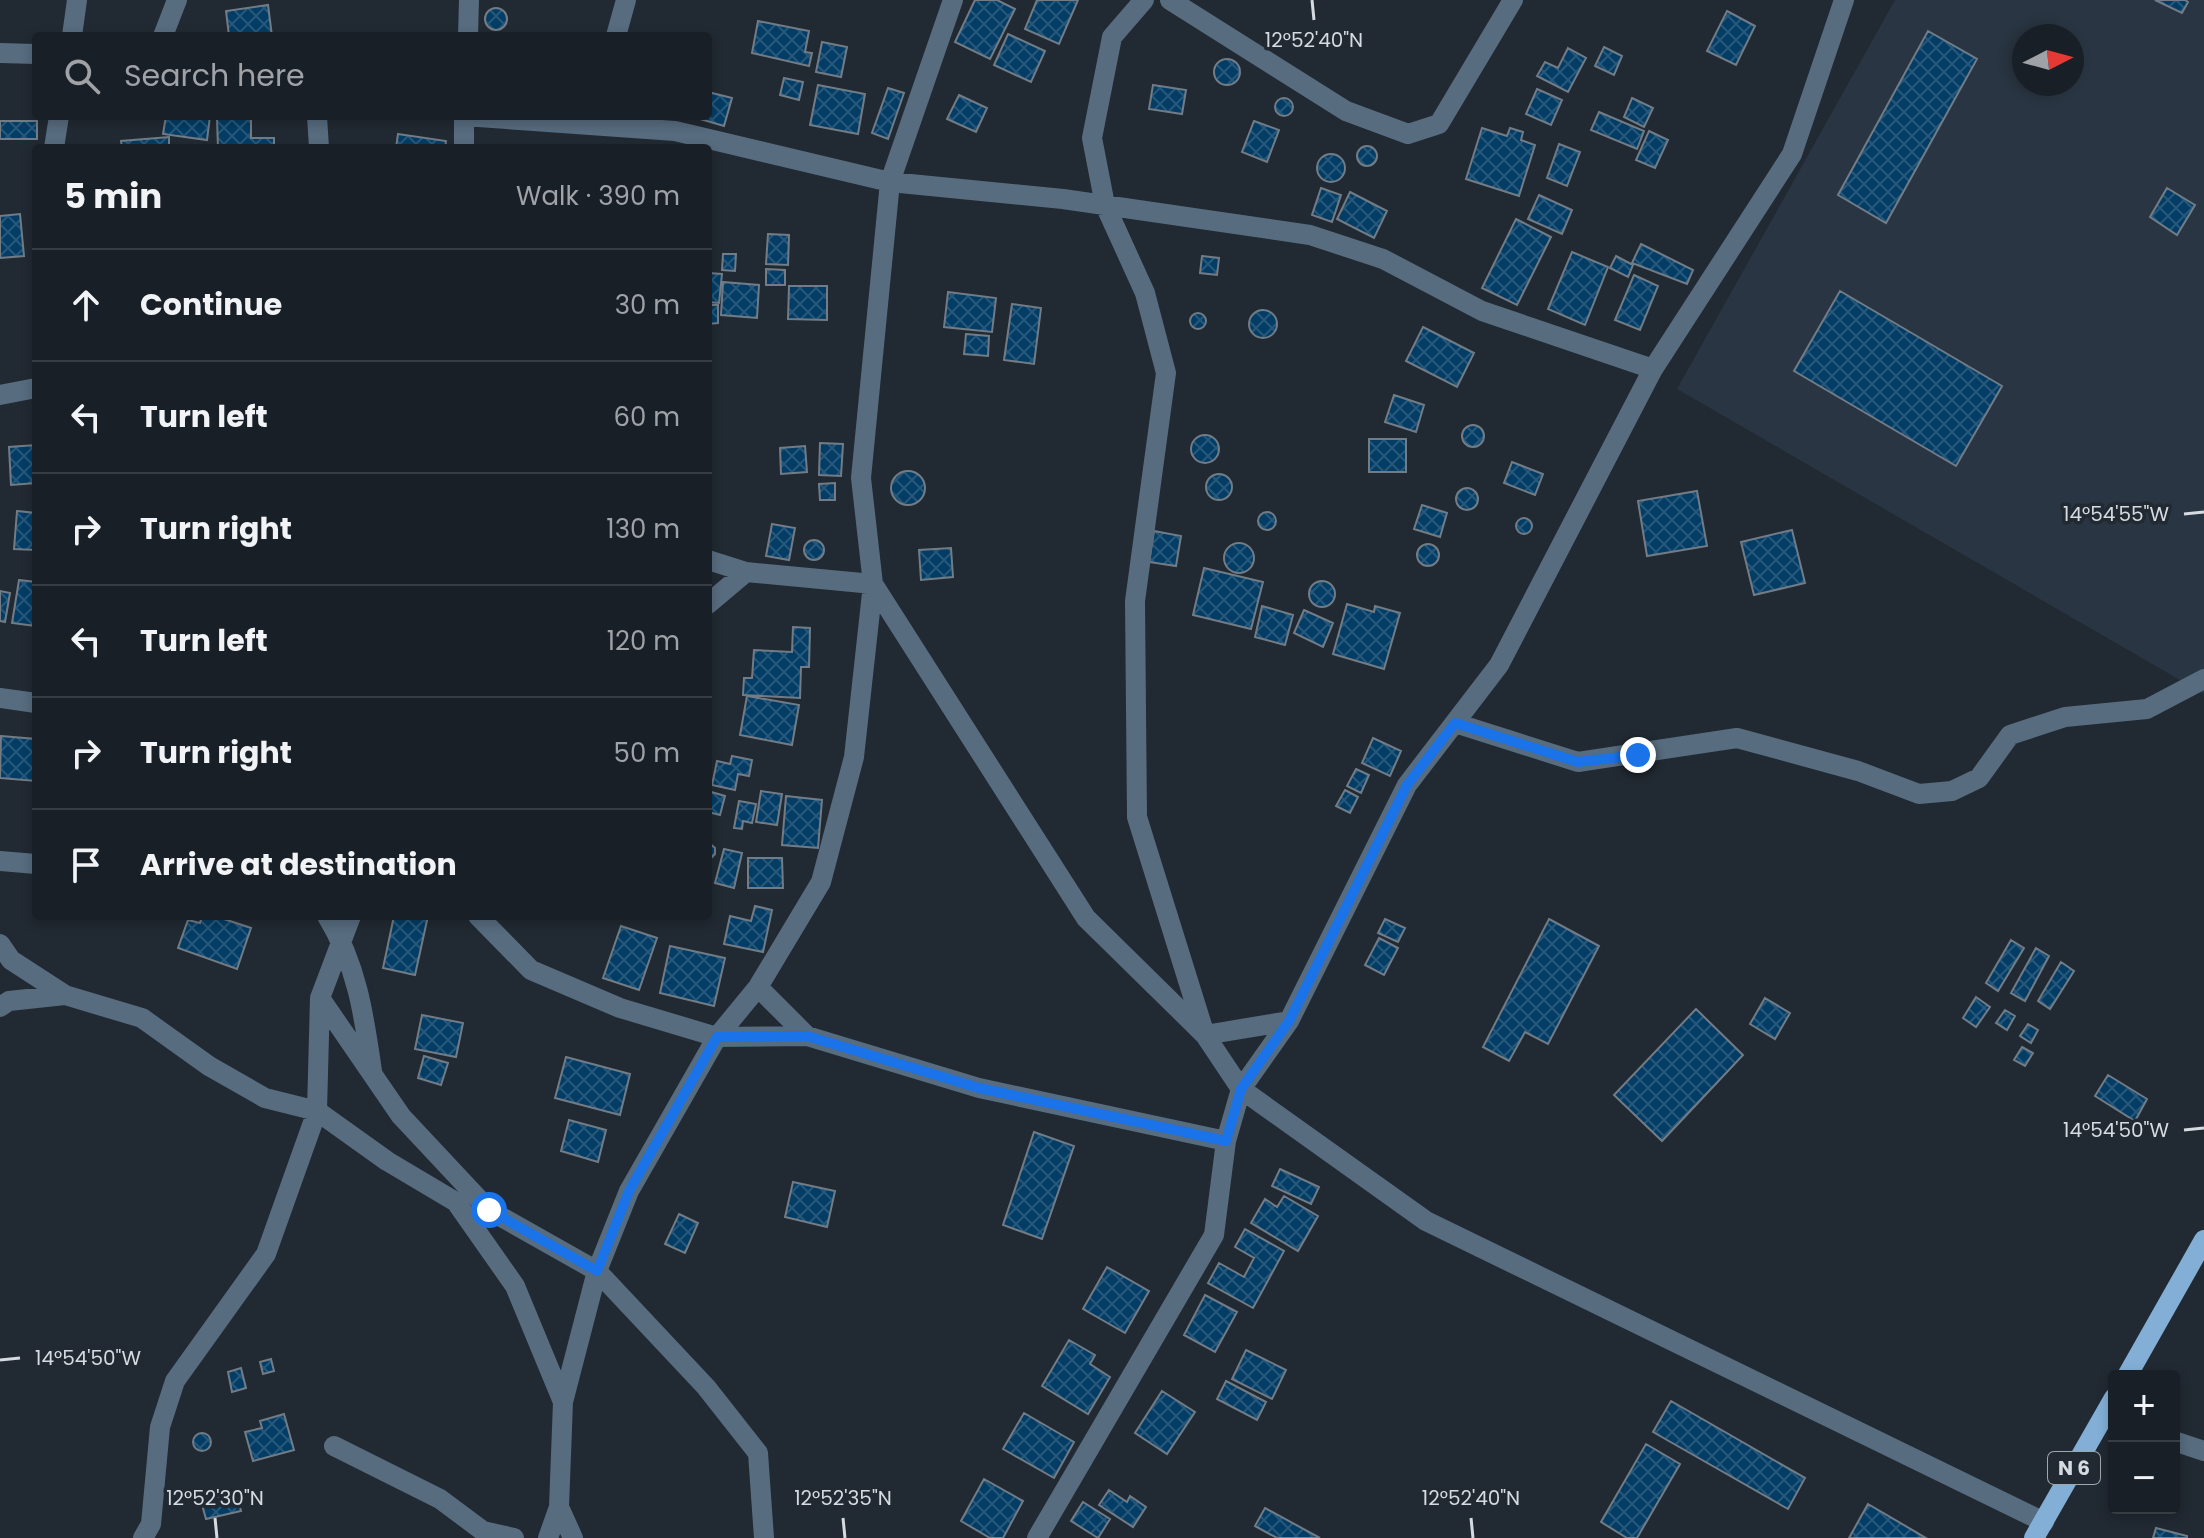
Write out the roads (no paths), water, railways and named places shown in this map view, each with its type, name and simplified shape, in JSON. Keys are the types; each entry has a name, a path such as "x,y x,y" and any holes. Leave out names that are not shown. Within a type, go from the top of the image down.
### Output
{"main road":[{"path":"2130,1370 2204,1240"},
{"name":"N 6","path":"2039,1530 2108,1420"}],"street":[{"path":"73,32 77,0"},
{"path":"165,32 177,0"},
{"path":"468,32 469,0"},
{"path":"617,32 626,0"},
{"path":"548,1538 559,1507 563,1402 597,1271 629,1191 717,1037 758,987 821,882 854,757 873,584 861,478 890,182 953,0"},
{"path":"1144,0 1112,37 1092,138 1105,205 1145,293 1166,373 1135,601 1137,817 1205,1035"},
{"path":"1170,0 1346,111 1408,134 1439,124 1513,0"},
{"path":"1037,1538 1214,1235 1226,1141 1241,1089 1289,1021 1407,785 1499,665 1653,369 1792,154 1844,0"},
{"path":"0,53 32,54"},
{"path":"55,144 58,120"},
{"path":"317,120 319,144"},
{"path":"464,120 464,144"},
{"path":"590,120 675,131 890,182 1105,205 1310,235 1383,259 1482,311 1653,369"},
{"path":"0,395 32,389"},
{"path":"712,561 746,572 873,584"},
{"path":"712,601 746,572"},
{"path":"873,584 1086,918 1205,1035 1241,1089 1426,1221 2039,1530"},
{"path":"1455,723 1578,762 1737,738 1858,771 1919,794 1952,791 1979,778 2010,735 2065,717 2147,709 2204,679"},
{"path":"0,698 32,702"},
{"path":"0,861 32,864"},
{"path":"330,920 342,940 362,995 372,1075"},
{"path":"143,1538 151,1524 160,1427 175,1381 266,1254 317,1111 320,998 350,920"},
{"path":"482,920 531,970 620,1008 717,1037 807,1036 979,1088 1226,1141"},
{"path":"0,944 11,960 65,995 142,1018 209,1066 265,1098 317,1111 387,1161 456,1202 515,1286 563,1402"},
{"path":"758,987 807,1036"},
{"path":"0,1007 9,1001 65,995"},
{"path":"320,998 401,1116 489,1210 597,1271 706,1387 758,1453 764,1538"},
{"path":"1205,1035 1289,1021"},
{"path":"2177,1442 2204,1451"},
{"path":"334,1446 440,1499 483,1531 514,1538"},
{"path":"559,1507 573,1538"}]}
